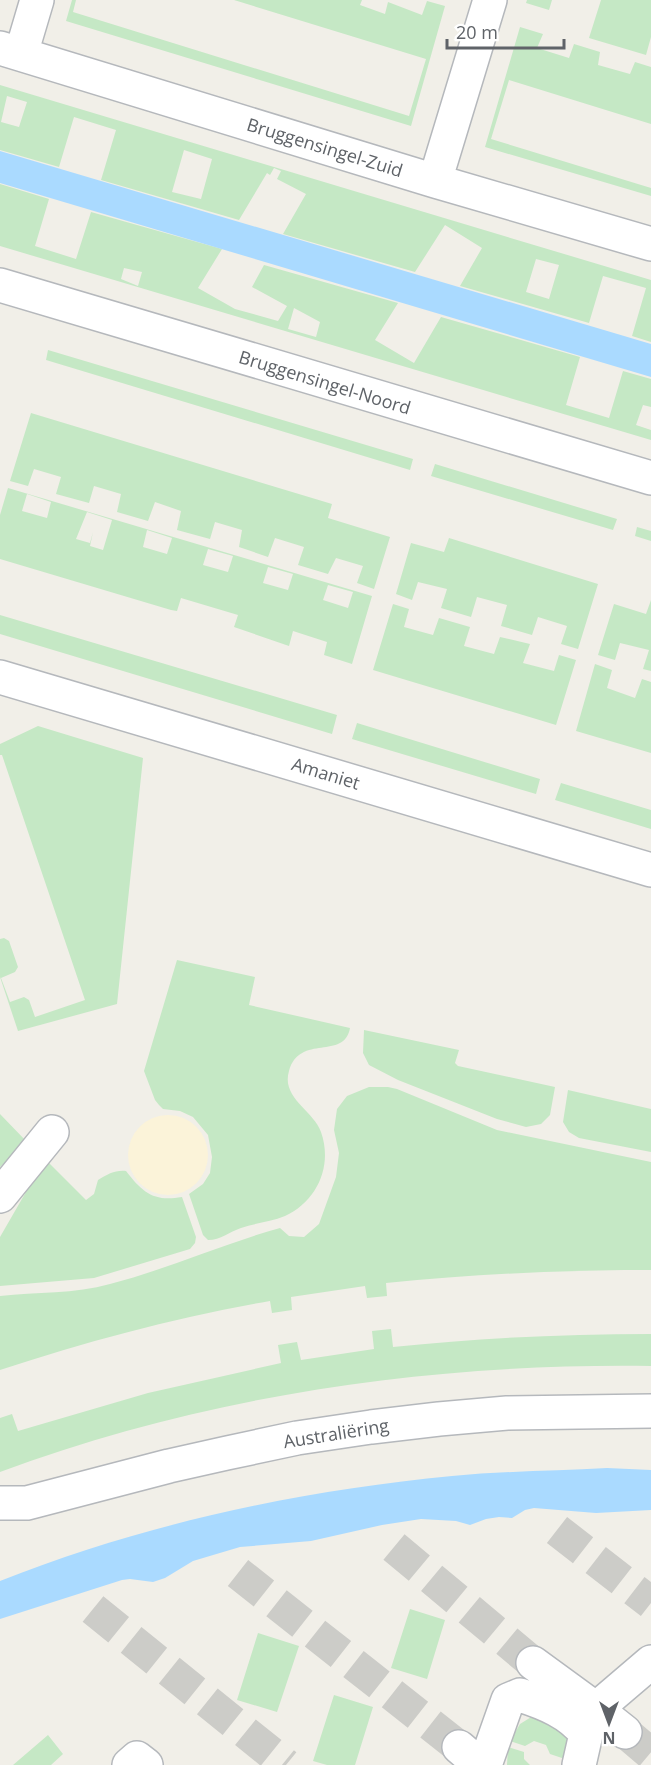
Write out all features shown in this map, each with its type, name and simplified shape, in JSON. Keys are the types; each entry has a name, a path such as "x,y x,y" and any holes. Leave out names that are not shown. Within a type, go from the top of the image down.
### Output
{"street":[{"path":"11,51 37,0"},
{"path":"435,181 488,4"},
{"name":"Bruggensingel-Zuid","path":"11,51 435,181 651,244"},
{"name":"Bruggensingel-Noord","path":"0,286 651,478"},
{"name":"Amaniet","path":"0,677 651,870"},
{"path":"0,1196 52,1132"},
{"name":"Australiëring","path":"0,1525 14,1503 297,1438 370,1427 507,1413 651,1411"},
{"path":"475,1759 508,1700 520,1695 544,1702 578,1706 651,1662"},
{"path":"533,1663 578,1706 625,1732"},
{"path":"578,1706 578,1723 586,1734 579,1765"},
{"path":"129,1765 137,1758 146,1765"}],"green space":[{"path":"72,0 76,0 73,12 409,116 426,59 234,0 362,0 360,5 385,14 388,2 422,15 427,1 445,6 411,126 66,21"},
{"path":"527,0 552,0 549,10 526,3"},
{"path":"601,0 651,0 651,37 646,55 589,38"},
{"path":"520,27 543,34 537,48 569,58 574,44 600,52 598,65 630,74 635,62 651,67 651,124 509,80 491,139 651,188 651,196 485,147"},
{"path":"0,85 651,280 651,342 632,336 646,288 603,276 589,323 460,286 482,248 445,225 415,272 283,234 306,194 277,179 281,171 274,168 270,175 267,173 239,220 101,180 116,130 74,117 59,167 0,150","holes":["7,96 27,102 19,127 1,122","184,150 212,159 201,199 172,192","536,259 559,265 549,299 526,292"]},
{"path":"0,184 49,199 35,246 76,259 91,212 222,249 198,288 235,309 278,321 287,306 252,287 264,265 398,303 375,340 414,363 441,317 580,357 566,405 609,418 623,371 651,379 651,407 643,405 636,425 651,430 651,440 0,246","holes":["124,268 142,272 138,286 121,279","294,308 320,322 316,337 288,329"]},
{"path":"48,350 413,459 410,470 46,360"},
{"path":"31,413 332,504 328,518 390,537 374,589 357,583 363,566 336,558 328,574 298,565 304,547 275,538 268,557 239,547 242,530 215,522 210,539 177,530 181,511 155,502 148,521 117,512 121,494 94,486 89,503 56,494 61,477 34,469 28,486 10,481"},
{"path":"435,464 617,519 613,530 431,476"},
{"path":"8,488 372,596 352,664 324,655 327,642 293,631 289,646 234,627 238,615 181,598 177,611 171,610 0,559 0,515","holes":["27,494 51,502 47,518 22,511","87,512 112,520 103,550 90,546 93,532 90,543 76,539","147,530 172,538 167,554 143,547","208,549 233,556 228,572 203,565","268,567 293,574 288,590 263,583","328,585 353,592 348,608 323,600"]},
{"path":"637,527 651,531 651,541 635,536"},
{"path":"449,538 598,584 578,649 561,644 567,626 538,617 532,635 501,626 507,605 477,597 471,617 441,608 447,589 418,582 412,600 396,594 411,543 444,552"},
{"path":"651,600 651,671 643,669 649,650 620,643 615,660 598,655 614,604 646,614"},
{"path":"393,604 409,609 404,627 433,635 439,618 470,627 464,646 494,654 500,637 530,644 523,663 554,671 559,655 576,660 556,725 373,670"},
{"path":"0,615 337,715 332,734 0,634"},
{"path":"595,664 612,670 607,688 635,698 642,679 651,682 651,753 576,731"},
{"path":"357,723 540,779 536,794 352,739"},
{"path":"38,726 143,758 117,1004 18,1031 0,977 0,939 4,938 9,941 18,967 15,972 1,978 10,1002 24,997 29,1000 35,1017 85,1000 2,755 0,755 0,744"},
{"path":"561,783 651,810 651,829 555,800"},
{"path":"177,960 255,977 249,1005 350,1028 346,1038 339,1043 302,1053 289,1071 290,1089 317,1124 324,1145 323,1170 314,1192 306,1201 285,1216 241,1228 213,1240 208,1240 203,1235 189,1194 203,1184 210,1173 212,1157 208,1135 193,1117 180,1111 163,1109 155,1100 144,1071"},
{"path":"364,1030 459,1050 455,1063 458,1066 555,1087 550,1115 541,1124 526,1127 497,1119 398,1080 369,1065 363,1053"},
{"path":"369,1087 397,1089 497,1130 651,1162 651,1270 452,1277 386,1283 387,1296 367,1298 365,1286 291,1297 292,1310 272,1313 270,1301 201,1314 66,1349 0,1370 0,1296 69,1291 110,1284 280,1228 289,1236 304,1237 319,1224 336,1177 339,1153 334,1130 337,1109 347,1096"},
{"path":"568,1090 651,1109 651,1152 579,1138 569,1132 563,1122"},
{"path":"0,1114 27,1142 0,1167"},
{"path":"45,1159 86,1200 94,1194 98,1180 122,1171 126,1171 138,1185 156,1197 182,1197 196,1237 195,1243 190,1249 94,1278 0,1286 0,1237"},
{"path":"391,1329 393,1347 522,1337 651,1334 651,1366 486,1370 321,1389 239,1404 158,1423 78,1445 0,1472 0,1418 12,1414 18,1431 148,1393 281,1363 278,1345 297,1342 301,1360 374,1349 372,1331"},
{"path":"410,1609 445,1620 427,1679 391,1668"},
{"path":"258,1633 299,1646 277,1712 237,1700"},
{"path":"334,1695 373,1707 355,1765 327,1765 313,1761"},
{"path":"536,1714 567,1731 568,1748 565,1759 550,1754 546,1745 534,1741 525,1746 510,1741 520,1724"},
{"path":"48,1735 63,1754 51,1765 13,1765"},
{"path":"508,1747 524,1752 524,1759 530,1765 507,1765"}],"sand":[{"path":"168,1115 183,1118 196,1127 205,1140 208,1155 205,1170 196,1183 183,1192 168,1195 153,1192 140,1183 131,1170 128,1155 131,1140 140,1127 153,1118"}],"water":[{"path":"0,151 651,344 651,377 0,183"},
{"path":"607,1468 651,1470 651,1510 596,1513 534,1508 525,1510 512,1518 486,1519 470,1525 456,1521 421,1519 311,1541 240,1547 193,1561 165,1578 153,1582 122,1580 0,1619 0,1581 54,1561 165,1527 279,1501 394,1482 471,1474"}],"tunnel":[{"path":"557,1530 651,1603"},
{"path":"394,1547 533,1663"},
{"path":"238,1573 459,1747"},
{"path":"93,1609 286,1765"},
{"path":"625,1732 651,1754"}]}
